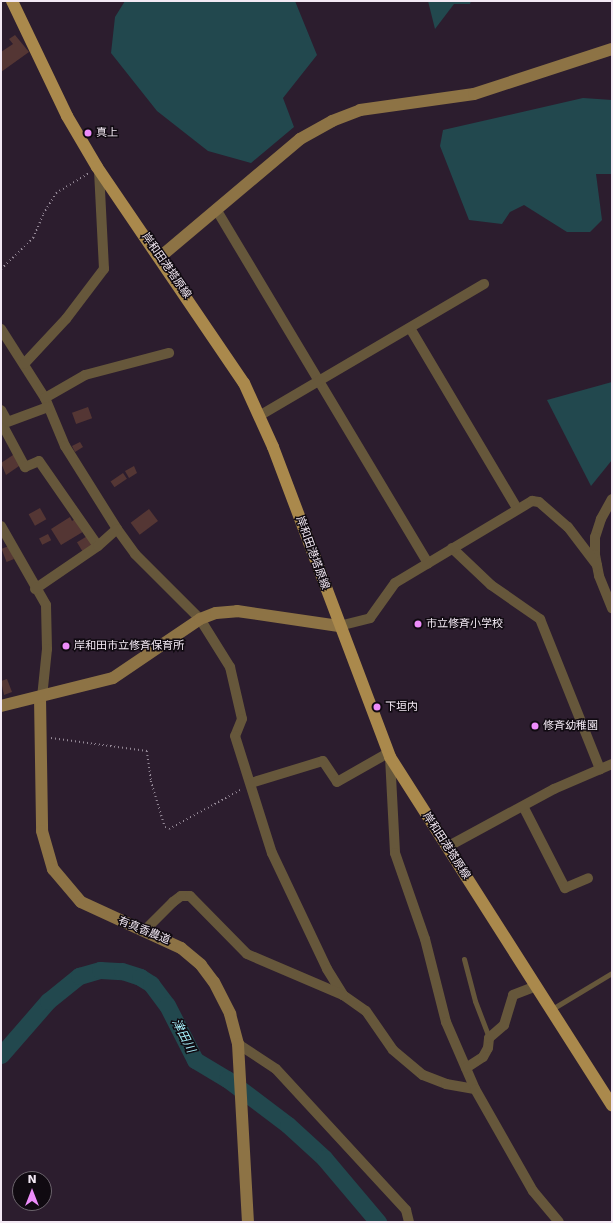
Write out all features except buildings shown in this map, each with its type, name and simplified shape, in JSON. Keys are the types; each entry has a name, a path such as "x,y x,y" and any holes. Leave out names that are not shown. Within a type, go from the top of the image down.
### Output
{"main road":[{"name":"岸和田港塔原線","path":"12,1 61,103 98,168 234,367 259,416 389,755 612,1105"}],"street":[{"path":"160,257 300,138 332,121 360,110 474,94 612,49"},
{"path":"24,364 66,319 98,280 104,269 98,168"},
{"path":"216,209 320,380 428,563"},
{"path":"259,416 484,284"},
{"path":"410,328 517,508"},
{"path":"1,329 24,364 46,402 65,446 117,529 135,554 200,620 230,667 242,719 235,736 282,879 343,995"},
{"path":"4,427 46,402 85,376 169,353"},
{"path":"1,410 4,427 25,466 38,461 98,546"},
{"path":"612,499 601,519 595,537 597,565 612,608"},
{"path":"1,706 113,678 200,620 216,613 237,611 339,626 370,618 395,583 517,508 532,501 539,502 568,527 597,565"},
{"path":"1,526 35,589 46,605 47,649 41,697"},
{"path":"35,589 98,546 117,529"},
{"path":"452,548 491,585 540,619 600,769"},
{"name":"有真香農道","path":"41,697 39,736 42,831 53,869 81,902 108,917 145,930 181,948 201,965 223,998 238,1044 248,1222"},
{"path":"251,783 323,761 337,782 389,755 395,853 425,939 446,1022 476,1089 534,1191 558,1222"},
{"path":"447,848 524,808 554,789 612,764"},
{"path":"524,808 566,888 588,878"},
{"path":"145,930 173,902 181,896 190,896 247,954 343,995 366,1011 393,1050 423,1075 446,1084 476,1089"},
{"path":"466,1068 483,1057 488,1048 489,1038 504,1025 513,996 536,986"},
{"path":"238,1044 276,1068 406,1210 409,1222"}],"lane":[{"path":"464,959 475,1001 489,1038"},
{"path":"551,1010 612,973"}],"path":[{"path":"1,269 33,238 43,214 56,193 98,168"},
{"path":"39,736 147,751 151,781 165,827 170,828 251,783"}],"shaded area":[{"path":"125,1 295,1 317,55 283,98 294,127 251,163 208,151 157,111 111,53 115,17"},
{"path":"428,1 471,1 470,4 454,4 435,29"},
{"path":"583,98 612,100 612,174 596,174 602,220 590,232 567,232 524,205 510,212 502,224 469,220 440,146 443,130"},
{"path":"612,382 612,460 591,486 547,400"}],"waterway":[{"name":"津田川","path":"1,1055 48,1001 79,976 100,970 122,971 140,977 151,984 167,1005 195,1060 227,1079 288,1125 324,1158 378,1222"}],"place":[{"name":"真上","path":"88,133"},
{"name":"市立修斉小学校","path":"418,624"},
{"name":"岸和田市立修斉保育所","path":"66,646"},
{"name":"下垣内","path":"377,707"},
{"name":"修斉幼稚園","path":"535,726"}]}
